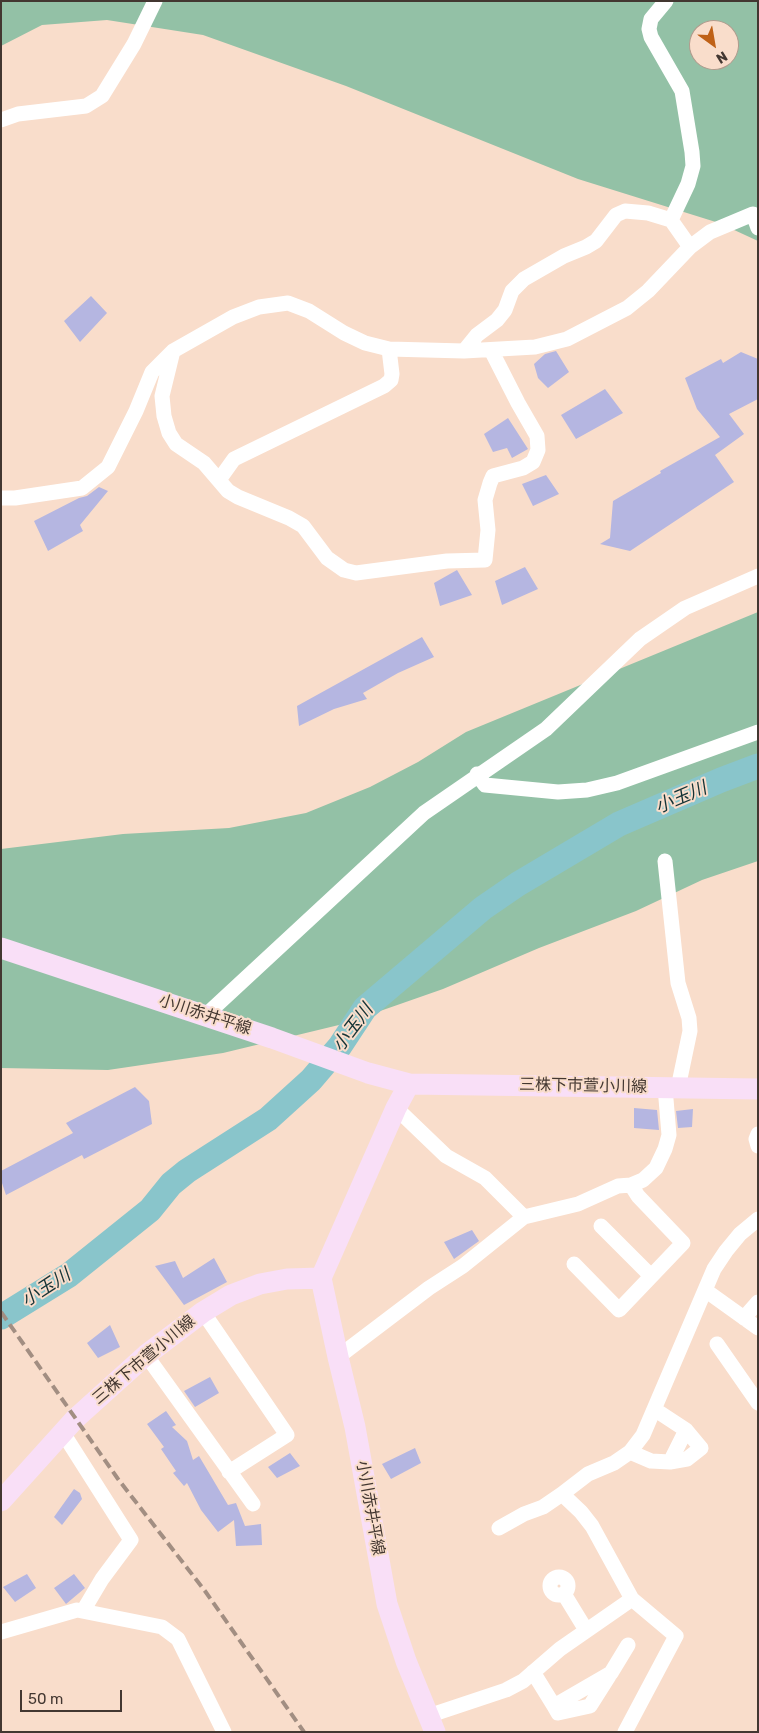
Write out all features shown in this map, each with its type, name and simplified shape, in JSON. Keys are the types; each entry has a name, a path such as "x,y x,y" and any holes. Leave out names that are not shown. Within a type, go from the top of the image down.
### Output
{"main road":[{"name":"小川赤井平線","path":"1,948 206,1015 368,1073 409,1084"},
{"name":"三株下市萱小川線","path":"409,1084 758,1089"},
{"path":"321,1278 396,1108 409,1084"},
{"name":"小川赤井平線","path":"321,1278 338,1357 356,1427 387,1604 406,1661 431,1724"},
{"name":"三株下市萱小川線","path":"1,1501 75,1419 146,1355 203,1312 231,1295 260,1284 287,1279 321,1278"}],"street":[{"path":"1,120 18,114 86,106 102,96 134,44 155,1"},
{"path":"666,1 651,19 651,37 682,91 692,152 692,166 688,184 671,220"},
{"path":"464,351 477,335 497,320 505,310 512,292 524,278 596,241 616,215 625,211 648,213 671,220 690,247"},
{"path":"1,498 15,498 82,488 108,467 136,411 152,372 173,351 233,317 259,307 288,303 309,311 344,333 365,343 389,349 464,351 535,347 567,338 628,308 648,291 690,247 710,232 756,218"},
{"path":"219,480 234,459 384,386 391,380 392,374 389,349"},
{"path":"173,351 162,396 164,416 169,433 176,444 204,463 228,491 303,526 327,558 344,570 356,573 447,561 485,560 488,530 485,500 493,476 523,468 533,462 538,450 537,436 491,350"},
{"path":"206,1015 424,813 477,774 546,728 640,639 685,608 758,576"},
{"path":"477,774 485,785 558,792 587,790 617,783 758,732"},
{"path":"338,1357 429,1288 463,1266 524,1217 578,1204 618,1186 631,1185 643,1180 656,1168 669,1135 671,1088 690,1031 689,1018 678,983 665,861"},
{"path":"396,1108 446,1156 485,1178 524,1217"},
{"path":"758,1134 756,1139 758,1146"},
{"path":"574,1264 619,1310 683,1243 638,1196 631,1185"},
{"path":"500,1528 524,1514 543,1507 588,1474 614,1463 630,1452 643,1436 714,1270 740,1234 758,1219"},
{"path":"601,1226 651,1276"},
{"path":"705,1290 758,1328"},
{"path":"744,1318 758,1302"},
{"path":"203,1312 287,1435 230,1472"},
{"path":"717,1344 756,1397"},
{"path":"146,1355 253,1504"},
{"path":"630,1452 651,1462 670,1462 687,1459 701,1448 686,1430 654,1408"},
{"path":"670,1462 686,1430"},
{"path":"62,1433 131,1540 102,1578 83,1611"},
{"path":"562,1494 592,1526 632,1598 676,1636 625,1732"},
{"path":"564,1594 586,1630"},
{"path":"431,1724 524,1681 560,1649 632,1598"},
{"path":"1,1632 77,1610 162,1627 178,1639 224,1732"},
{"path":"533,1672 558,1712 590,1706 628,1645"}],"green space":[{"path":"1,1 758,1 758,241 719,223 578,179 346,86 203,35 107,20 42,25 1,46"},
{"path":"758,612 758,861 702,880 636,911 539,948 443,989 343,1024 223,1053 108,1070 1,1068 1,849 123,834 229,828 306,813 370,787 418,762 466,732"}],"building":[{"path":"91,296 107,313 80,342 64,321"},
{"path":"556,351 569,372 548,388 538,378 534,364 545,354"},
{"path":"741,352 758,359 758,399 729,414 744,434 715,455 734,482 630,551 600,544 610,538 613,501 661,473 660,471 720,437 697,409 685,378 721,359 723,363"},
{"path":"605,389 623,413 576,439 561,415"},
{"path":"508,418 528,449 512,458 507,448 493,452 484,434"},
{"path":"546,475 559,494 533,506 522,484"},
{"path":"99,487 108,491 80,525 83,531 48,551 34,521 79,498 87,496"},
{"path":"525,567 538,589 502,605 495,581"},
{"path":"457,570 472,595 440,606 434,583"},
{"path":"422,637 434,657 398,673 363,693 367,699 334,709 299,726 297,706"},
{"path":"135,1087 149,1101 152,1124 84,1159 82,1155 6,1195 1,1180 1,1171 73,1133 66,1123"},
{"path":"634,1108 657,1110 659,1130 634,1128"},
{"path":"693,1109 692,1127 678,1128 676,1111"},
{"path":"472,1230 479,1241 454,1259 444,1242"},
{"path":"214,1258 227,1282 184,1305 155,1266 175,1261 183,1278"},
{"path":"110,1325 120,1347 98,1358 87,1343"},
{"path":"210,1377 219,1393 195,1407 184,1391"},
{"path":"166,1411 176,1425 172,1427 187,1441 193,1460 199,1456 228,1505 236,1503 245,1526 261,1524 262,1545 236,1546 234,1520 218,1532 201,1510 187,1483 184,1486 173,1473 176,1471 161,1449 164,1447 147,1424"},
{"path":"415,1448 421,1463 391,1479 382,1464"},
{"path":"290,1453 300,1466 277,1478 268,1467"},
{"path":"74,1489 80,1493 82,1499 62,1525 54,1517"},
{"path":"27,1574 36,1588 15,1602 3,1587"},
{"path":"74,1574 85,1588 66,1604 54,1588"}],"waterway":[{"name":"小玉川","path":"1,1317 69,1275 150,1210 171,1184 187,1171 268,1119 311,1080 340,1046 365,1008 483,908 518,884 619,824 758,766"}],"railway":[{"path":"1,1312 118,1479 205,1591 304,1732"}]}
